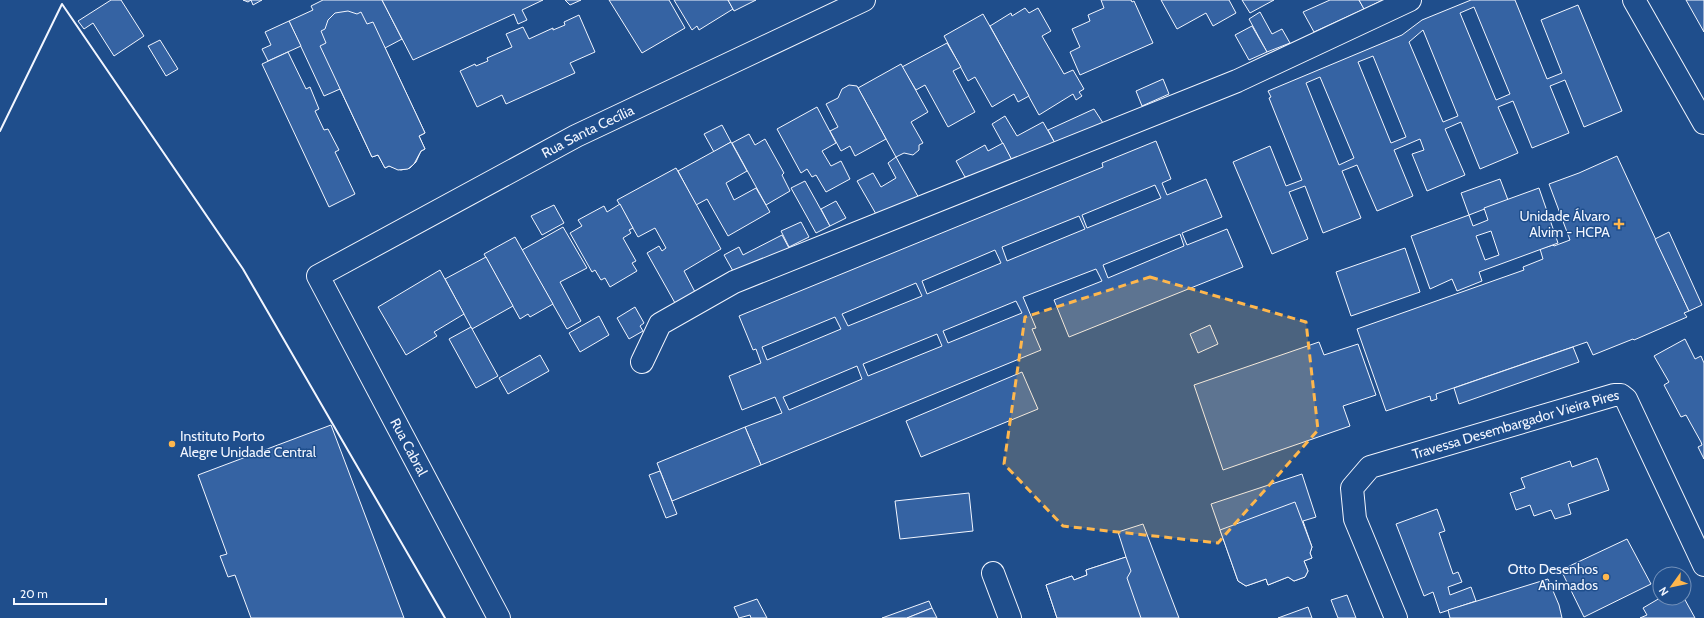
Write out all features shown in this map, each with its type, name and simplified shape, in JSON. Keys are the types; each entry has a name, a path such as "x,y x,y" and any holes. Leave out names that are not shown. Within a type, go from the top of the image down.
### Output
{"street":[{"name":"Rua Santa Cecília","path":"318,276 576,136 864,0"},
{"path":"642,362 660,324 734,282 1237,81 1410,0"},
{"path":"1634,0 1697,94 1704,123"},
{"name":"Rua Cabral","path":"318,276 499,618"},
{"name":"Travessa Desembargador Vieira Pires","path":"1396,618 1355,519 1352,488 1370,467 1614,395 1621,395 1626,399 1704,565"},
{"path":"993,573 1010,618"}],"highlighted area":[{"path":"1150,277 1306,322 1318,430 1218,543 1063,526 1004,464 1025,317"}],"building":[{"path":"111,0 121,0 144,36 114,56 93,23 84,29 78,21"},
{"path":"251,0 262,0 253,5"},
{"path":"323,0 382,0 402,39 385,48 425,133 419,136 425,149 421,151 416,162 410,168 401,170 389,166 385,168 378,155 372,157 340,89 324,96 289,21 313,10 311,6"},
{"path":"382,0 543,0 522,10 527,20 518,24 514,14 413,60"},
{"path":"565,0 581,0 570,5"},
{"path":"609,0 669,0 685,28 642,53"},
{"path":"674,0 728,0 733,9 699,30 697,26 692,30"},
{"path":"728,0 756,0 734,11"},
{"path":"1101,0 1134,1 1153,43 1080,75 1070,52 1080,47 1072,29 1090,21 1088,15 1104,8"},
{"path":"1161,0 1229,0 1236,13 1213,26 1206,13 1177,29"},
{"path":"1242,0 1274,0 1250,13"},
{"path":"1330,0 1359,0 1364,9 1314,32 1303,12"},
{"path":"1359,0 1383,0 1364,9"},
{"path":"1471,0 1515,0 1547,79 1562,73 1541,20 1578,5 1622,111 1584,127 1565,80 1550,86 1569,133 1532,148 1513,101 1498,107 1518,153 1480,169 1461,122 1445,129 1465,175 1427,191 1412,154 1424,150 1420,139 1394,150 1413,196 1377,211 1357,165 1342,171 1361,218 1323,233 1305,186 1289,192 1308,239 1272,254 1233,162 1270,146 1286,186 1302,180 1269,98 1271,97 1268,91 1402,35 1422,20","holes":["1474,7 1510,94 1496,100 1460,13","1423,30 1458,116 1443,122 1409,42","1373,56 1406,137 1391,143 1358,62","1320,77 1354,158 1339,165 1306,83"]},
{"path":"1686,0 1704,0 1704,32"},
{"path":"1025,8 1029,13 1038,8 1051,31 1042,36 1064,74 1073,70 1084,89 1079,92 1082,96 1076,100 1073,94 1039,115 990,26 1011,13 1012,16"},
{"path":"348,11 357,14 361,12 367,24 373,22 425,133 419,136 425,149 421,151 414,164 408,169 398,170 389,166 385,168 378,155 372,157 320,46 326,43 321,31 325,29 328,20 335,13"},
{"path":"1260,12 1272,34 1282,29 1290,43 1267,52 1249,19"},
{"path":"983,14 1029,96 1018,102 1014,94 992,107 975,77 968,81 944,36"},
{"path":"579,15 595,52 570,63 575,73 506,104 502,95 477,107 460,71 475,64 476,66 488,61 487,58 512,47 506,34 523,27 529,39 553,28 553,30 565,25 564,22"},
{"path":"289,21 301,46 268,61 262,49 271,45 265,32"},
{"path":"1252,26 1267,52 1249,60 1235,35"},
{"path":"160,40 178,69 166,76 148,46"},
{"path":"947,43 961,67 953,71 975,112 948,127 925,85 916,90 902,67"},
{"path":"288,52 306,89 310,87 319,109 315,111 324,130 328,129 339,150 335,152 355,194 329,207 262,64"},
{"path":"901,64 928,112 911,122 923,143 919,145 919,150 913,155 904,153 896,157 858,88"},
{"path":"1163,79 1169,94 1142,106 1136,91"},
{"path":"849,85 857,86 886,139 855,156 850,146 841,151 830,131 838,127 826,104 838,98 842,89"},
{"path":"817,107 836,143 822,151 831,166 841,161 850,179 826,192 816,175 812,177 807,169 801,173 777,129"},
{"path":"1094,109 1103,123 1056,145 1048,130"},
{"path":"1005,116 1017,136 1043,122 1056,145 1014,164 992,124"},
{"path":"722,125 731,142 714,152 704,134"},
{"path":"749,134 755,145 765,139 784,173 782,175 790,191 766,205 732,143"},
{"path":"1156,141 1171,179 1162,183 1167,195 1206,179 1222,217 1182,233 1187,245 1227,229 1243,267 1069,337 1054,300 1102,281 1096,269 1023,297 1036,328 1032,329 1041,350 761,465 745,427 782,413 775,397 742,410 729,376 761,363 756,349 753,350 739,316 1103,167 1102,163","holes":["1155,185 1161,198 1087,228 1082,215","1079,216 1085,229 1007,261 1002,247","1180,234 1184,246 1108,278 1103,265","995,250 1001,263 927,294 922,281","916,283 922,296 848,326 842,314","1016,301 1022,313 948,343 943,331","835,317 841,329 767,360 762,347","937,334 942,346 868,376 863,364","857,366 862,379 789,410 783,397"]},
{"path":"731,142 747,171 726,183 734,200 756,188 770,212 728,236 707,199 696,205 678,171"},
{"path":"1003,143 1014,164 965,177 956,161 985,145 988,151"},
{"path":"1617,156 1689,311 1684,313 1687,317 1634,340 1633,339 1593,355 1587,342 1436,394 1437,399 1431,401 1430,396 1386,411 1357,329 1524,270 1523,267 1543,259 1540,249 1570,240 1549,184 1579,173"},
{"path":"896,157 920,200 880,221 857,181 873,173 881,187 896,178 888,163"},
{"path":"676,168 721,249 684,271 695,292 675,303 647,253 659,246 662,251 666,248 655,228 638,237 617,200"},
{"path":"1500,179 1508,200 1469,215 1461,193"},
{"path":"805,181 830,226 816,233 791,188"},
{"path":"1539,188 1558,243 1479,272 1482,281 1457,291 1452,279 1430,289 1411,236 1469,215 1473,226 1488,220 1484,208","holes":["1491,231 1499,255 1485,260 1476,236"]},
{"path":"836,201 846,218 830,226 821,209"},
{"path":"620,204 633,228 629,230 631,233 623,238 636,261 632,263 637,271 610,287 605,278 601,280 595,270 592,272 570,233 582,226 578,220 604,206 607,212"},
{"path":"554,205 564,223 542,235 531,216"},
{"path":"801,222 809,237 789,247 781,231"},
{"path":"563,227 587,268 560,282 581,321 567,329 522,250"},
{"path":"1669,232 1702,305 1689,311 1655,239"},
{"path":"782,235 789,248 751,266 733,271 724,255 739,247 743,255"},
{"path":"515,237 553,304 530,317 528,314 520,319 484,254"},
{"path":"1405,248 1420,292 1351,316 1336,272"},
{"path":"486,257 513,306 472,329 445,279"},
{"path":"440,270 464,314 434,332 437,336 406,355 378,307"},
{"path":"635,307 644,323 640,326 643,331 629,339 617,318"},
{"path":"599,316 609,335 580,352 569,333"},
{"path":"1210,325 1218,344 1198,353 1190,334"},
{"path":"471,327 498,376 476,388 449,339"},
{"path":"1685,339 1695,359 1701,356 1704,363 1704,459 1698,447 1702,445 1701,442 1686,415 1681,417 1664,385 1669,382 1654,356"},
{"path":"1319,342 1324,355 1358,344 1376,395 1343,406 1350,426 1223,470 1194,385"},
{"path":"1573,347 1579,362 1459,404 1454,388"},
{"path":"540,355 549,371 508,394 499,378"},
{"path":"1022,372 1038,409 921,457 906,421"},
{"path":"331,425 404,618 251,618 235,575 228,577 220,556 227,554 198,475"},
{"path":"745,427 761,465 672,501 657,463"},
{"path":"1597,458 1609,490 1568,504 1571,514 1555,519 1551,510 1534,516 1530,505 1516,510 1510,493 1525,488 1521,478 1570,461 1572,467"},
{"path":"660,471 677,514 666,518 649,475"},
{"path":"1302,474 1316,517 1303,521 1312,547 1310,553 1312,558 1304,561 1308,571 1305,577 1294,581 1288,577 1268,585 1266,579 1246,586 1238,581 1211,504"},
{"path":"969,493 973,531 900,539 895,501"},
{"path":"1295,502 1312,547 1310,553 1312,558 1304,561 1308,571 1305,577 1294,581 1288,577 1268,585 1266,579 1246,586 1238,581 1220,530"},
{"path":"1437,509 1445,531 1439,533 1453,574 1458,572 1462,582 1448,587 1450,595 1471,587 1476,601 1440,613 1433,592 1424,596 1396,524"},
{"path":"1143,524 1179,618 1057,618 1046,585 1072,576 1074,580 1087,575 1086,570 1126,557 1118,532"},
{"name":"Otto Desenhos Animados","path":"1627,539 1651,584 1584,617 1561,570"},
{"path":"1126,557 1131,571 1127,578 1141,618 1057,618 1046,585 1072,576 1074,580 1087,575 1086,570"},
{"path":"1548,579 1559,605 1562,618 1450,618 1448,610"},
{"path":"1347,595 1356,618 1338,618 1331,600"},
{"path":"757,599 767,618 751,618 750,615 739,618 734,607"},
{"path":"929,601 932,608 907,618 882,618"},
{"path":"1652,603 1652,606 1688,606 1695,618 1640,618 1647,615 1643,608"},
{"path":"1308,607 1312,618 1278,618"},
{"path":"932,608 937,618 907,618"}],"wall":[{"path":"0,131 62,4 243,269 445,618"}],"place":[{"name":"Unidade Álvaro Alvim - HCPA","path":"1619,224"},
{"name":"Instituto Porto Alegre Unidade Central","path":"172,444"},
{"name":"Otto Desenhos Animados","path":"1606,577"}]}
